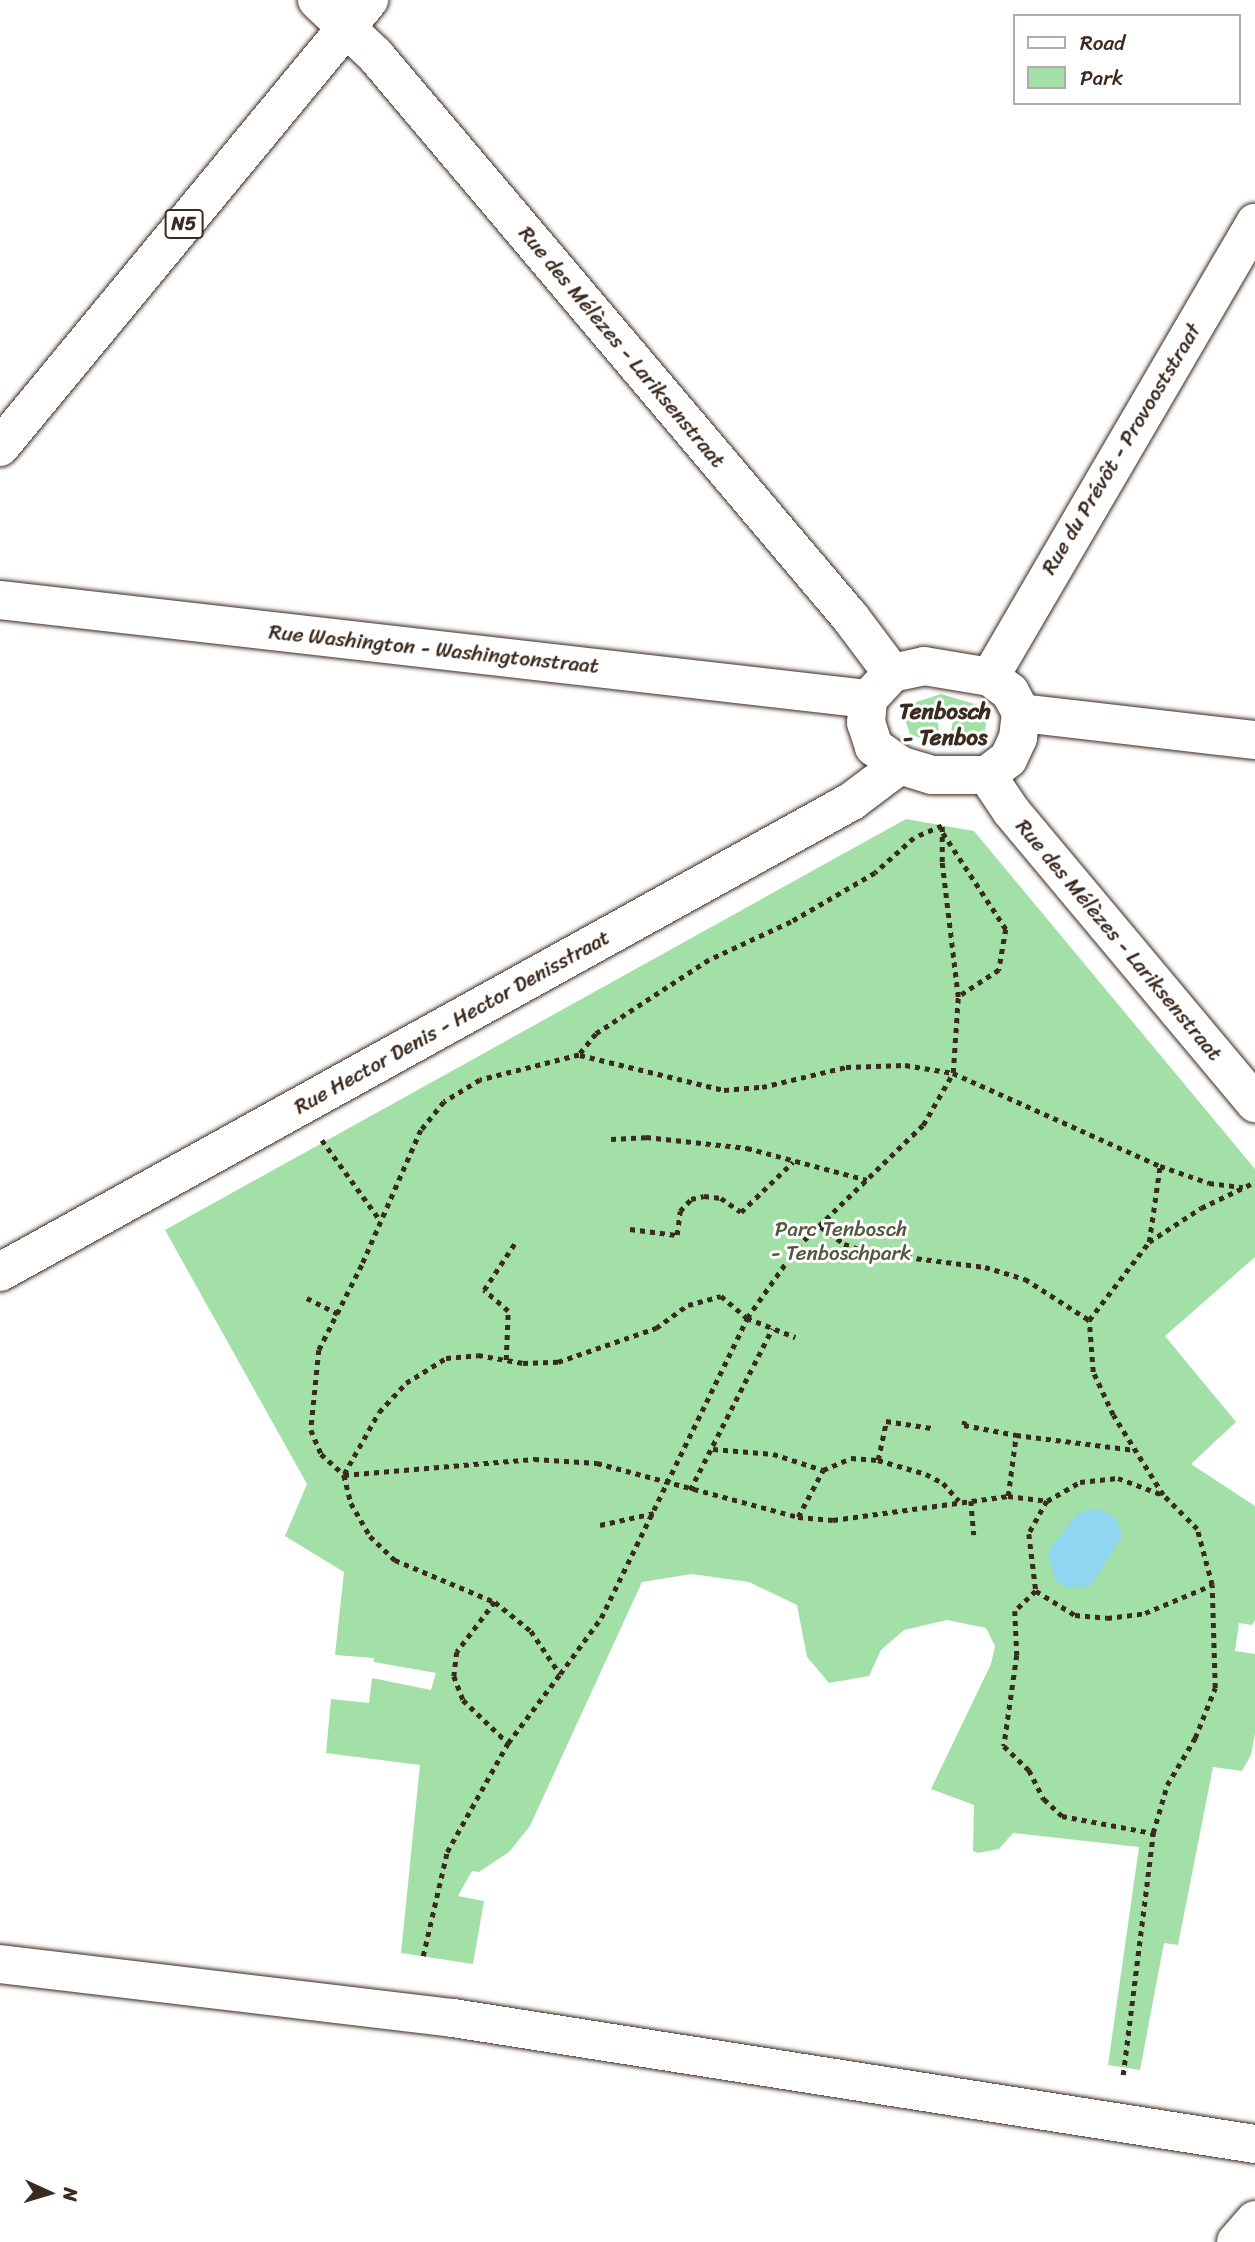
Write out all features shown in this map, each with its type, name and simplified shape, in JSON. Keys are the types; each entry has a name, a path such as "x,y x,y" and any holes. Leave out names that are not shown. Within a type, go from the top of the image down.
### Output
{"street":[{"name":"Rue des Mélèzes - Lariksenstraat","path":"317,0 357,14 375,55 850,617 880,686"},
{"name":"N5","path":"0,447 357,14"},
{"name":"Rue du Prévôt - Provooststraat","path":"990,677 1255,223"},
{"name":"Rue Washington - Washingtonstraat","path":"0,600 880,686"},
{"path":"924,666 990,677 1010,692 1021,713 1018,738 1008,759 987,775 932,775 900,765 874,747 866,723 880,686 924,666"},
{"path":"1021,713 1255,740"},
{"name":"Rue Hector Denis - Hector Denisstraat","path":"0,1272 852,801 900,765"},
{"name":"Rue des Mélèzes - Lariksenstraat","path":"987,775 1011,811 1255,1103"},
{"path":"0,1964 453,2018 1255,2144"},
{"path":"1236,2242 1255,2220"}],"path":[{"path":"423,1956 447,1852 508,1743 601,1618 655,1513 747,1318 797,1247 821,1227 923,1125 953,1073 958,997 943,875 942,826 914,838 875,873 791,922 709,960 596,1034 579,1055"},
{"path":"942,832 1006,929 999,970 958,997"},
{"path":"560,1674 531,1631 495,1602 395,1560 370,1536 351,1503 344,1475 321,1454 311,1430 319,1350 421,1130 444,1102 480,1080 579,1055 724,1090 762,1087 846,1067 905,1065 953,1073 1160,1166 1209,1184 1244,1187"},
{"path":"301,1107 345,1176 380,1220"},
{"path":"611,1139 646,1137 747,1148 868,1180"},
{"path":"629,1230 677,1235 680,1211 691,1199 704,1196 722,1198 741,1212 793,1162"},
{"path":"1149,1242 1160,1166"},
{"path":"1123,2075 1153,1833 1167,1786 1195,1738 1214,1688 1212,1585 1197,1529 1163,1495 1113,1415 1093,1372 1089,1320 1149,1242 1167,1227 1255,1182"},
{"path":"821,1227 844,1244 867,1252 985,1267 1025,1279 1089,1320"},
{"path":"506,1360 508,1311 484,1290 517,1240"},
{"path":"344,1475 379,1412 406,1383 446,1357 478,1355 506,1360 558,1362 602,1349 656,1328 688,1305 721,1296 747,1318 795,1337"},
{"path":"307,1298 338,1314"},
{"path":"690,1490 772,1329"},
{"path":"965,1420 964,1425 1016,1435 1136,1450"},
{"path":"878,1460 886,1421 931,1428"},
{"path":"1008,1496 1016,1435"},
{"path":"713,1449 773,1454 822,1469 851,1458 878,1460 926,1474 943,1483 960,1502"},
{"path":"344,1475 534,1459 597,1463 668,1485 797,1517 833,1520 900,1514 1008,1496 1047,1501"},
{"path":"797,1517 822,1469"},
{"path":"1036,1591 1029,1534 1047,1501 1080,1482 1118,1478 1163,1495"},
{"path":"971,1501 974,1535"},
{"path":"600,1525 655,1513"},
{"path":"1036,1591 1075,1615 1107,1618 1145,1612 1212,1585"},
{"path":"1036,1591 1015,1611 1017,1655 1004,1746 1029,1770 1044,1799 1062,1816 1153,1833"},
{"path":"495,1602 457,1652 454,1676 463,1700 508,1743"}],"green space":[{"path":"941,694 978,705 987,718 984,735 974,742 948,746 954,716 938,714 939,745 910,734 904,717 910,704"},
{"name":"Parc Tenbosch - Tenboschpark","path":"906,819 974,831 1255,1169 1255,1257 1165,1336 1236,1422 1191,1464 1255,1506 1255,1620 1252,1625 1239,1623 1235,1651 1255,1654 1255,1734 1251,1755 1242,1771 1213,1767 1178,1945 1164,1943 1140,2070 1108,2065 1139,1847 1013,1833 999,1849 978,1853 973,1851 974,1805 931,1789 991,1664 995,1646 986,1628 947,1620 904,1630 881,1650 869,1676 829,1683 807,1657 797,1605 749,1582 692,1574 642,1582 530,1826 509,1852 479,1872 472,1871 458,1896 484,1901 473,1964 401,1953 420,1765 326,1753 331,1699 369,1703 372,1678 431,1690 436,1673 374,1662 374,1658 335,1655 344,1572 285,1536 307,1484 165,1230"}],"water":[{"path":"1100,1509 1117,1519 1122,1536 1091,1586 1068,1588 1056,1581 1048,1556 1050,1548 1080,1511"}],"district":[{"name":"Tenbosch - Tenbos","path":"945,725"}]}
